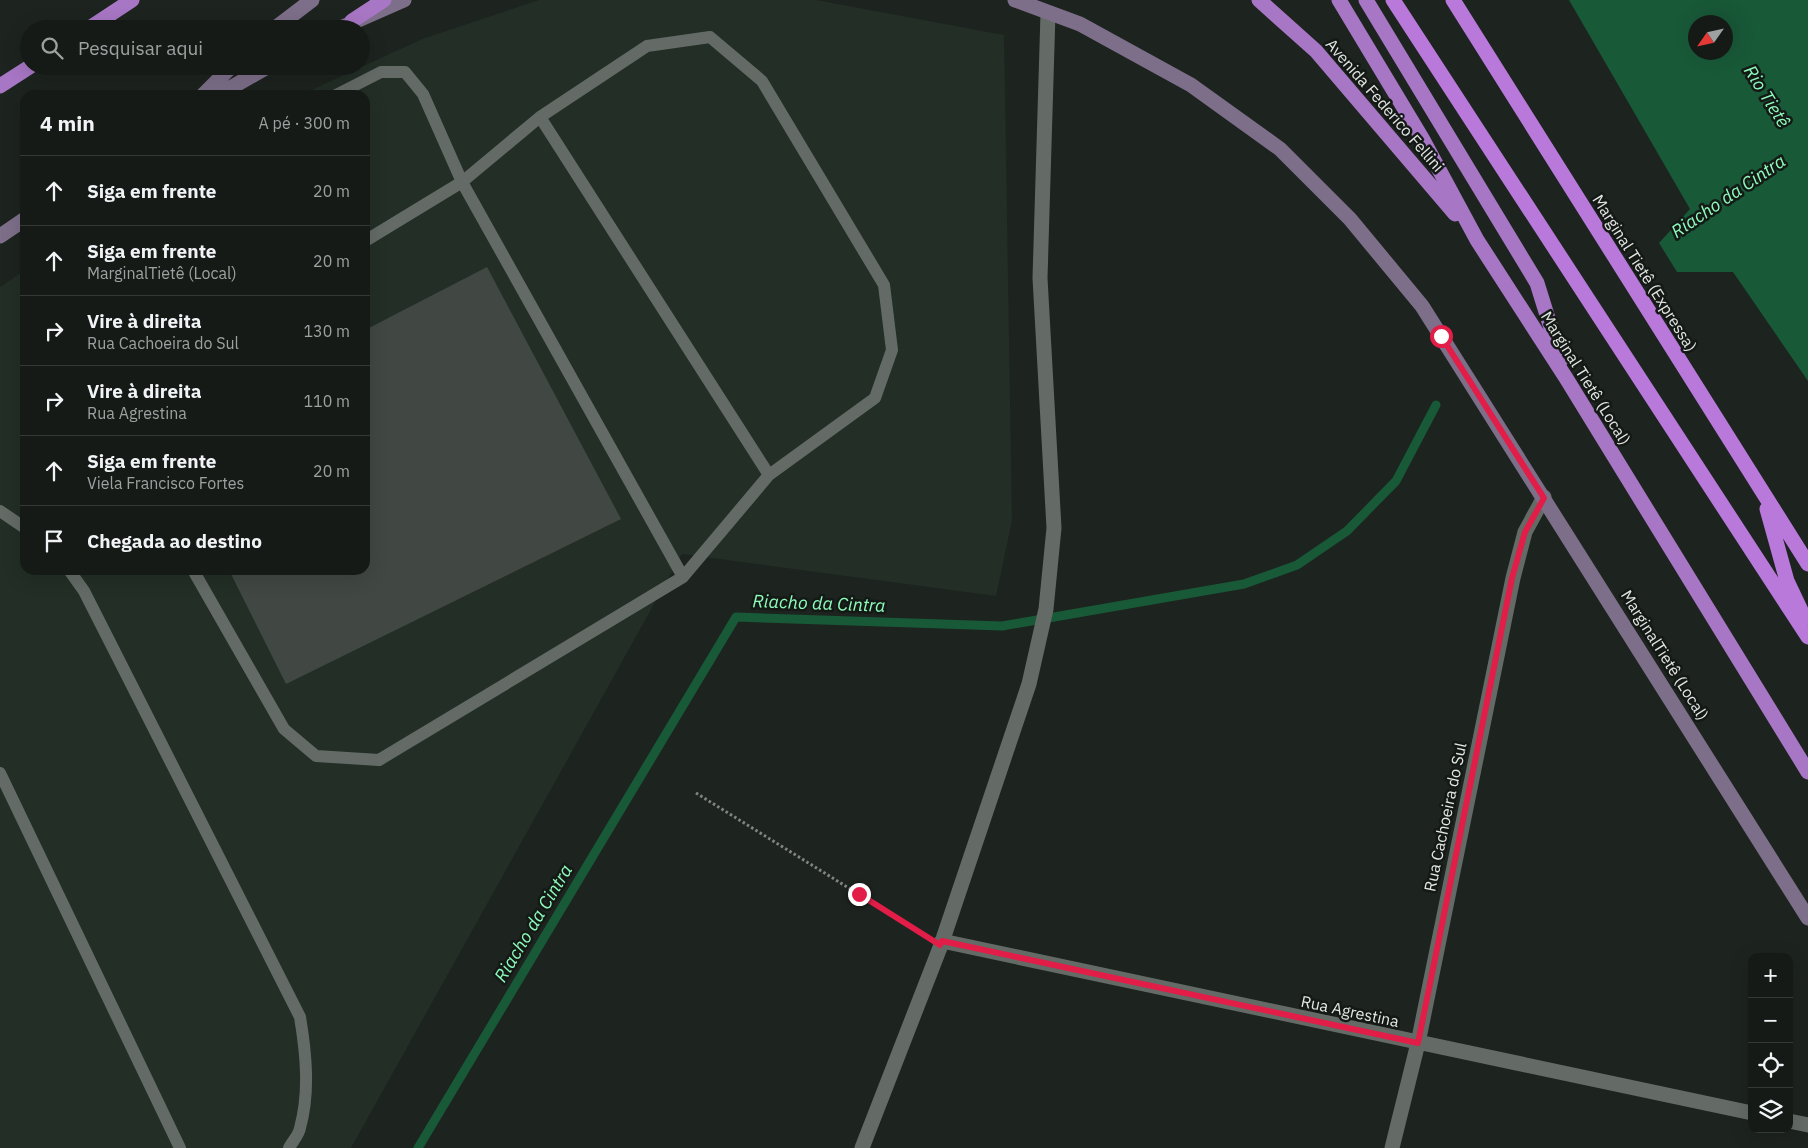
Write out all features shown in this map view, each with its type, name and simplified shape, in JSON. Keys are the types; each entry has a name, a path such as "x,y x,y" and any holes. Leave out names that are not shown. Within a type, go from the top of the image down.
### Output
{"highway":[{"path":"102,20 132,0"},
{"path":"354,20 384,0"},
{"path":"1247,0 1282,20"},
{"name":"Avenida Federico Fellini","path":"1258,0 1316,51 1477,240"},
{"name":"Marginal Tietê (Local)","path":"1339,0 1422,138 1477,240 1566,378 1808,772"},
{"path":"1366,0 1536,283 1566,378"},
{"path":"1393,0 1808,637"},
{"name":"Marginal Tietê (Expressa)","path":"1453,0 1808,564"},
{"path":"0,86 20,73"},
{"path":"1763,495 1787,581 1808,624"}],"main road":[{"path":"286,20 312,0"},
{"path":"354,20 404,0"},
{"name":"MarginalTietê (Local)","path":"1015,0 1080,24 1191,85 1280,149 1350,219 1422,306 1808,918"},
{"path":"208,90 223,75"},
{"path":"227,90 253,75"},
{"path":"0,236 20,225"}],"street":[{"path":"862,1148 941,943 1029,684 1047,598 1054,528 1040,278 1048,13"},
{"name":"Rua Cachoeira do Sul","path":"1392,1148 1418,1043 1512,578 1525,532 1544,498"},
{"name":"Rua Agrestina","path":"941,943 1748,1112"},
{"path":"1793,1122 1808,1125"}],"lane":[{"path":"196,575 284,729 316,756 379,760 683,577 769,476 875,398 892,350 884,285 762,81 710,38 647,46 540,117 462,182 370,238"},
{"path":"346,90 381,72 405,72 423,94 462,182 683,577"},
{"path":"540,117 769,476"},
{"path":"0,511 20,525"},
{"path":"73,575 84,591 300,1017 306,1051 306,1088 300,1130 289,1148"},
{"path":"0,772 180,1148"}],"path":[{"path":"696,793 941,943"}],"shaded area":[{"path":"539,0 816,0 1004,35 1012,521 996,596 682,554 351,1148 0,1148 0,287 20,273 20,575 370,575 370,90 312,90 344,75 370,75 370,63 422,39"}],"water":[{"name":"Rio Tietê","path":"1569,0 1808,0 1808,381 1733,272 1677,272 1659,243 1690,209"}],"building":[{"path":"487,267 621,519 286,684 232,575 370,575 370,327"}],"waterway":[{"name":"Riacho da Cintra","path":"418,1148 736,617 1002,626 1244,584 1297,565 1347,531 1396,481 1436,405"}],"route":[{"path":"859,894 940,945 942,941 1418,1043 1512,578 1525,532 1544,498 1441,336"}]}
